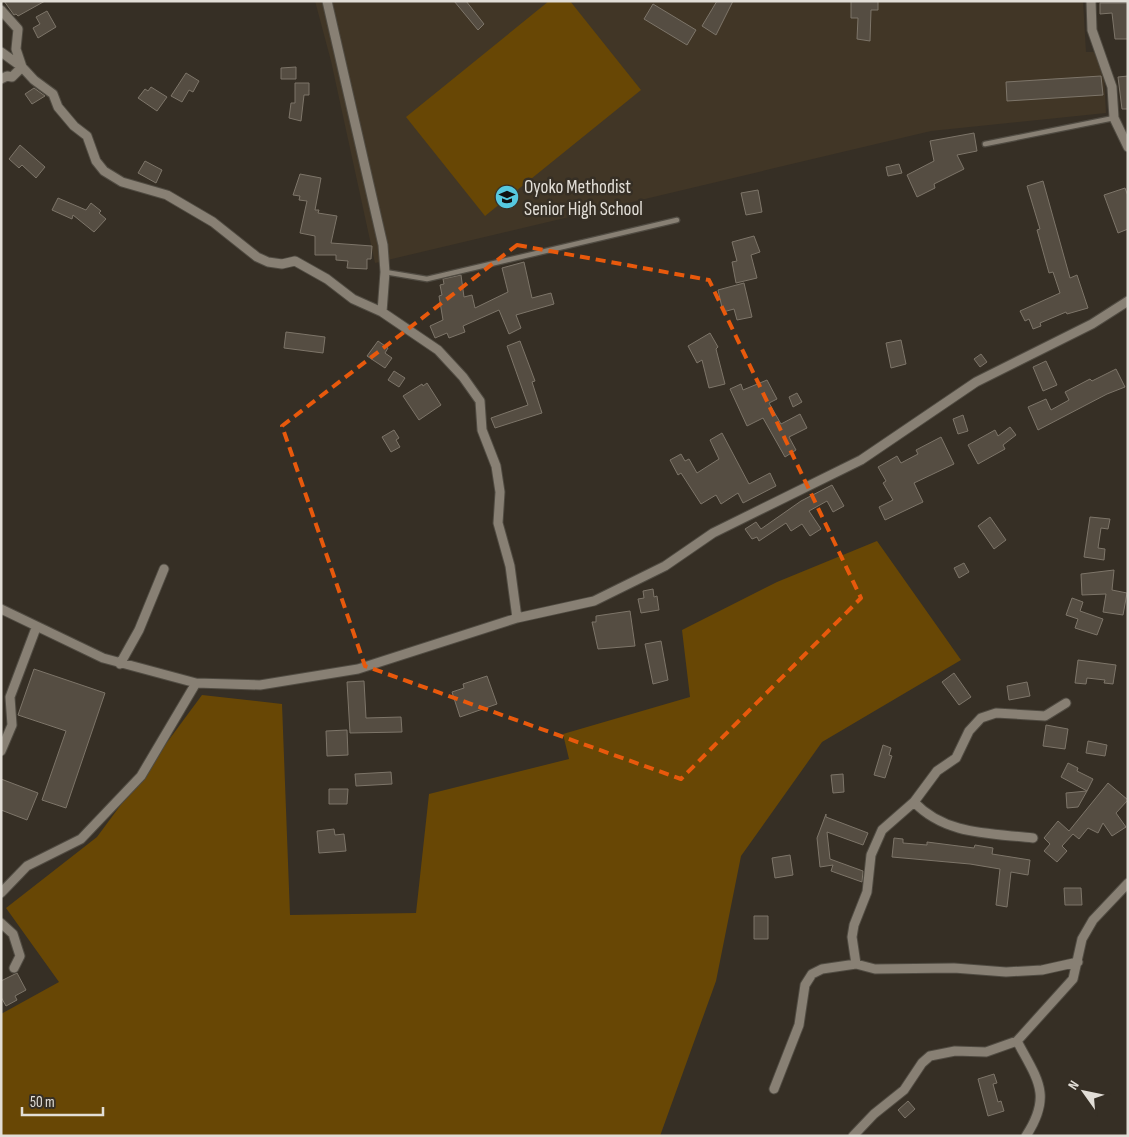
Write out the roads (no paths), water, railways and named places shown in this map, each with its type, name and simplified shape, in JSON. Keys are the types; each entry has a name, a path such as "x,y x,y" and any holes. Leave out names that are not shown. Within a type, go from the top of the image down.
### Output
{"street":[{"path":"327,1 383,244 385,272 382,312"},
{"path":"1091,1 1092,30 1112,87 1114,118 1128,147"},
{"path":"1,10 18,29 16,49 22,67"},
{"path":"1,52 22,67 34,80 53,94 58,107 74,126 87,136 96,161 104,171 122,182 167,195 213,222 257,257 268,262 282,264 295,261 327,279 354,299 382,312 438,350 463,377 480,402 482,430 496,466 500,492 498,524 510,566 517,618"},
{"path":"1,79 12,76 22,67"},
{"path":"1,609 36,628 103,658 196,683 260,686 358,669 517,618 594,601 665,566 713,533 861,460 976,382 1092,324 1128,302"},
{"path":"120,664 139,630 164,569"},
{"path":"1,751 12,725 10,697 36,628"},
{"path":"1,893 27,866 81,839 141,776 196,683"},
{"path":"856,964 852,937 867,892 870,856 882,830 914,802 937,771 956,758 969,731 981,718 996,713 1045,716 1066,703"},
{"path":"914,802 926,815 954,828 1033,838"},
{"path":"853,1136 874,1114 904,1090 930,1056 955,1051 986,1052 1017,1041 1073,979 1082,939 1093,920 1128,883"},
{"path":"1,923 13,934 20,956 14,968"},
{"path":"774,1089 799,1025 805,985 812,974 822,969 856,964 874,969 954,968 1006,972 1042,970 1078,962"},
{"path":"1017,1041 1039,1079 1041,1101 1036,1121 1026,1136"}],"lane":[{"path":"985,144 1114,118"},
{"path":"385,272 427,279 677,220"}],"place":[{"name":"Oyoko Methodist Senior High School","path":"507,197"}]}
